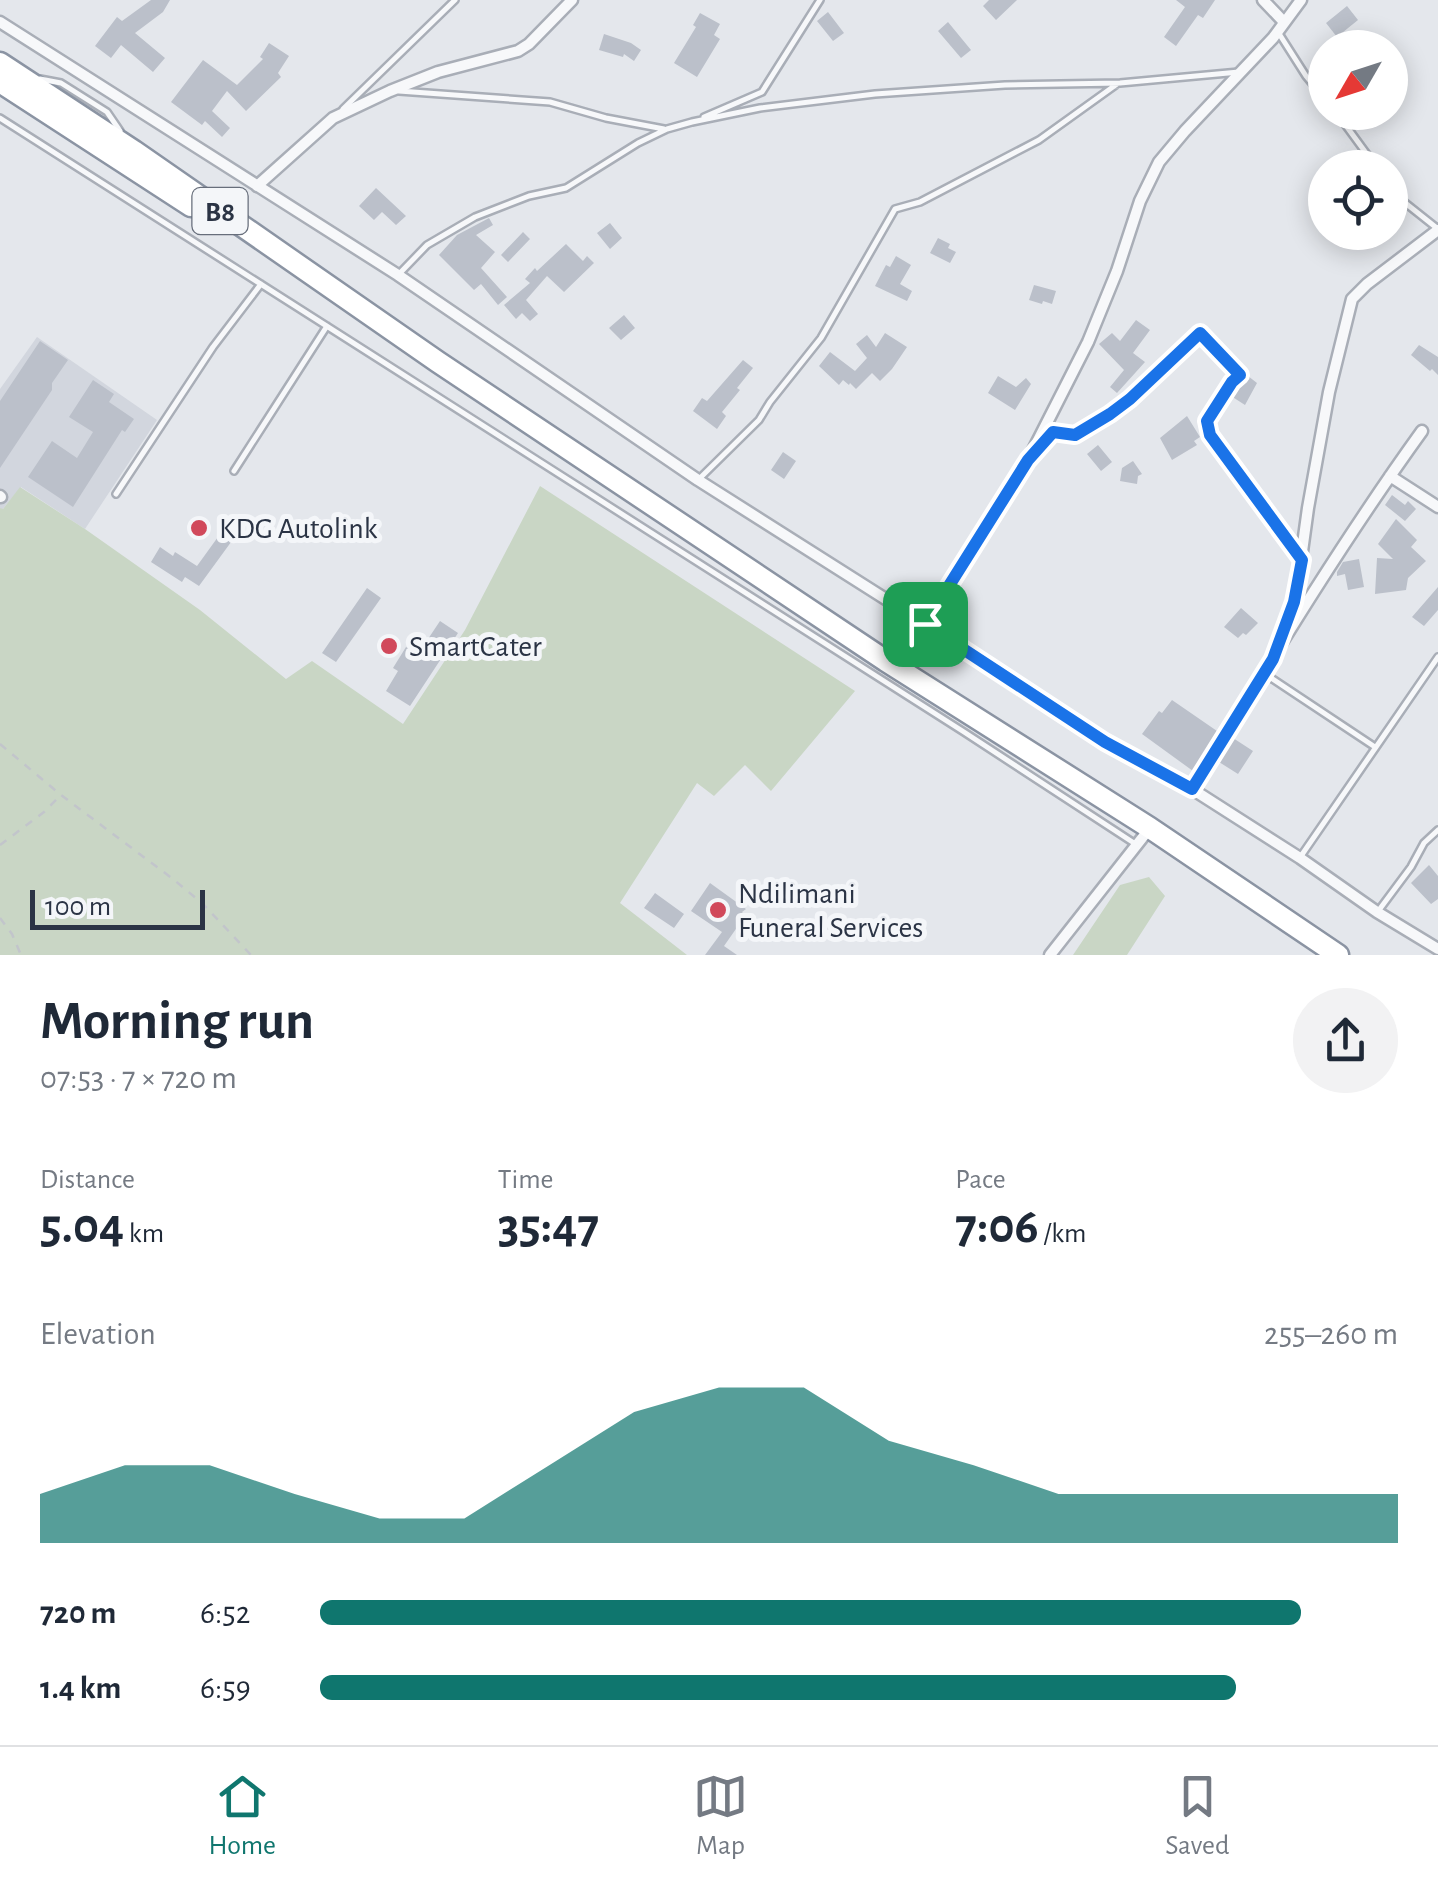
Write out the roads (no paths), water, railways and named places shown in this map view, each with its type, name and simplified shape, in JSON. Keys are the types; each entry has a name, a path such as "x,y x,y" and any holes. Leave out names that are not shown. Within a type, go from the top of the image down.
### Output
{"highway":[{"name":"B8","path":"6,73 134,151 438,362 1144,836 1338,955"},
{"name":"B8","path":"6,73 120,162 438,362"}],"street":[{"path":"258,186 333,118 438,72 518,52 572,0"},
{"path":"1264,0 1281,27"},
{"path":"925,624 1028,460 1088,342 1148,182 1168,152 1301,0"},
{"path":"0,22 398,275 698,480 1105,742 1192,789 1438,948"},
{"path":"1273,659 1294,602 1329,392 1352,299 1438,229"},
{"path":"1192,789 1328,566 1422,431"},
{"path":"1390,476 1438,507"},
{"path":"1050,955 1144,836"}],"lane":[{"path":"333,118 456,0"},
{"path":"692,122 762,92 820,0"},
{"path":"1281,27 1308,78"},
{"path":"398,275 427,244 476,217 529,196 566,188 615,155 667,129 692,122 760,108 875,94 1005,85 1120,83 1239,72"},
{"path":"698,480 759,420 820,338 895,210 920,202 1039,140 1120,83"},
{"path":"390,91 550,102 667,129"},
{"path":"0,118 949,722 1144,836"},
{"path":"1408,205 1438,229"},
{"path":"116,494 213,346 262,284"},
{"path":"234,470 327,326"},
{"path":"1028,460 1053,432 1075,435 1130,399 1200,333 1240,375 1207,421 1210,435 1302,560"},
{"path":"1300,858 1438,657"},
{"path":"1264,672 1375,747"},
{"path":"1378,912 1411,868 1424,843 1438,830"}],"place":[{"name":"KDG Autolink","path":"199,528"},
{"name":"SmartCater","path":"389,646"},
{"name":"Ndilimani Funeral Services","path":"718,910"}]}
